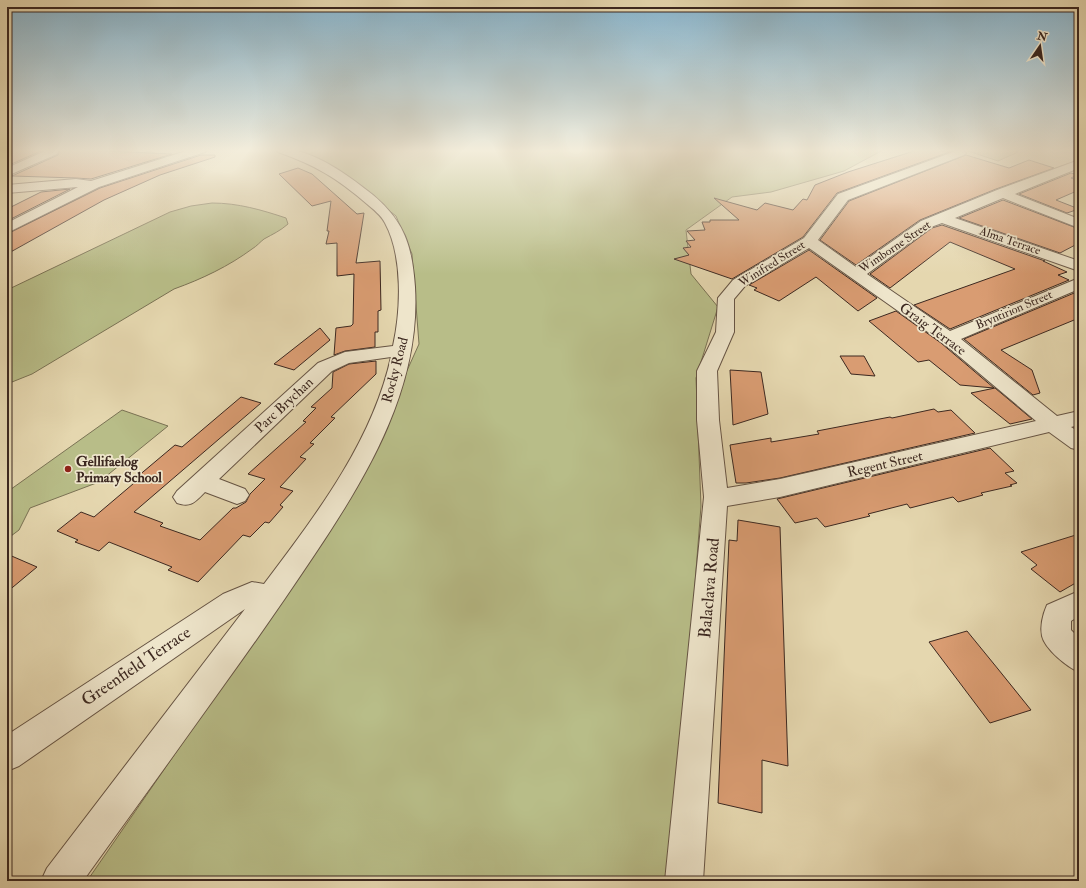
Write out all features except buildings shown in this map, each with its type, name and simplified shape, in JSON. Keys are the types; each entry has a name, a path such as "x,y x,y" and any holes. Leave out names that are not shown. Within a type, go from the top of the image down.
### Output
{"street":[{"path":"7,229 80,191"},
{"name":"Rocky Road","path":"60,881 271,597 339,498 366,451 392,389 402,350 407,310 406,268 398,237 392,222 381,209 359,191"},
{"name":"Winifred Street","path":"726,298 739,283 809,241 843,197 858,191"},
{"name":"Wimborne Street","path":"856,274 926,224 1006,191"},
{"path":"1002,193 1077,221"},
{"name":"Alma Terrace","path":"942,218 1079,266"},
{"name":"Graig Terrace","path":"809,241 948,338 1053,424 1079,443"},
{"name":"Bryntirion Street","path":"948,338 1079,283"},
{"name":"Balaclava Road","path":"684,881 716,497 708,420 707,370 724,332 726,298"},
{"name":"Parc Brychan","path":"237,495 193,489 325,367 345,358 402,350"},
{"name":"Regent Street","path":"716,497 732,497 780,488 1079,418"},
{"name":"Greenfield Terrace","path":"7,754 233,602 252,594 271,597"},
{"path":"1079,603 1057,614 1056,635 1079,658"}],"green space":[{"path":"365,191 773,191 732,197 686,230 691,274 718,307 696,378 701,506 672,881 87,881 345,508 419,344 412,254 396,216"},
{"path":"212,203 231,204 259,210 286,218 288,224 225,266 195,281 174,289 32,374 7,384 7,290 170,212 191,206"},
{"path":"122,410 168,426 99,482 30,508 19,530 7,539 7,492"}],"place":[{"name":"Gellifaelog Primary School","path":"68,469"}]}
